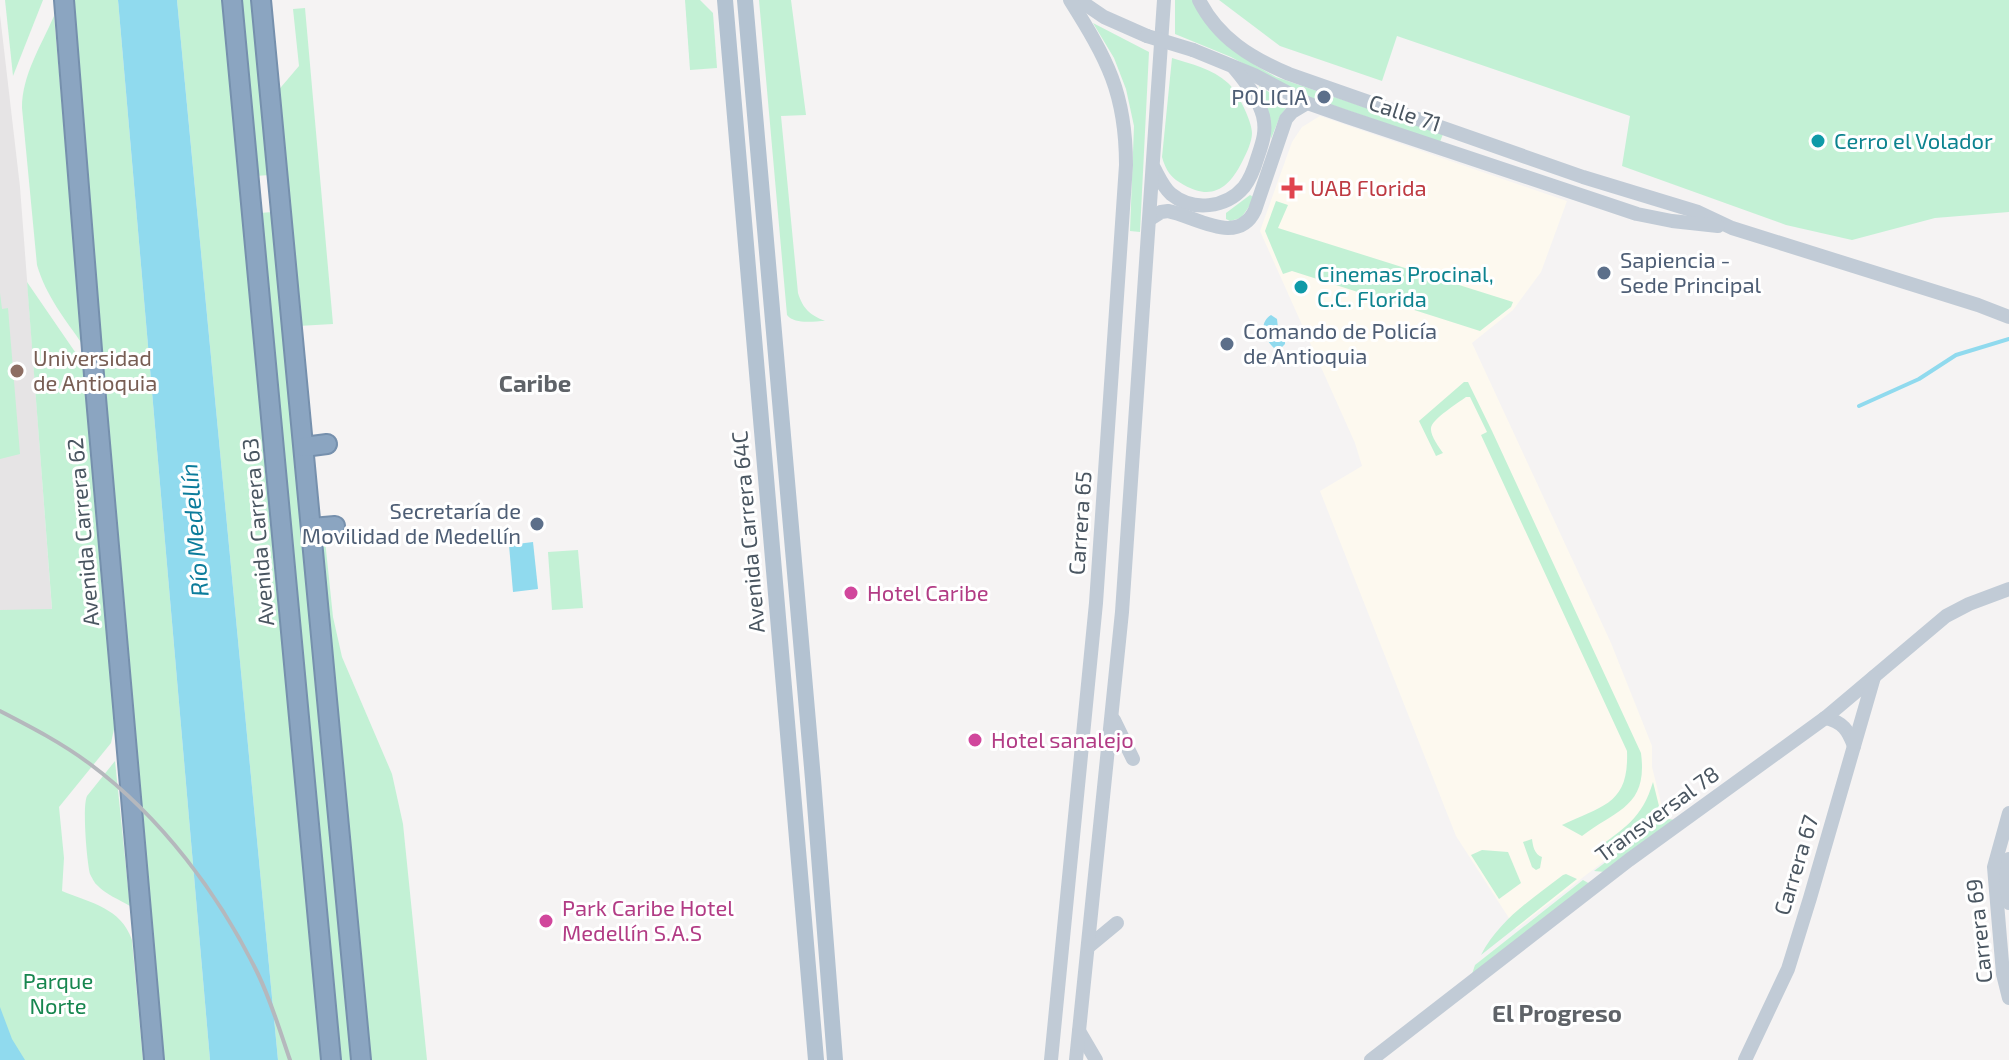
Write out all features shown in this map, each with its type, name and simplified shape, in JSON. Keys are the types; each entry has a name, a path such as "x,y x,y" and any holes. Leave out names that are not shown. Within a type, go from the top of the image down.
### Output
{"highway":[{"name":"Avenida Carrera 62","path":"64,0 154,1060"},
{"name":"Avenida Carrera 63","path":"232,0 331,1060"},
{"path":"261,0 361,1060"},
{"path":"304,447 327,444"},
{"path":"312,528 335,526"}],"main road":[{"name":"Avenida Carrera 64C","path":"725,0 816,1060"},
{"name":"Avenida Carrera 64C","path":"745,0 835,1060"},
{"name":"Carrera 65","path":"1051,1060 1095,618 1126,165 1124,124 1112,75 1098,44 1070,0"},
{"name":"Calle 71","path":"1079,0 1104,17 1147,36 1231,65 1307,103 1650,217 1732,228"},
{"path":"1076,1060 1113,717 1164,0"},
{"name":"Calle 71","path":"1199,0 1211,21 1233,44 1270,66 1607,184 1698,212 1732,228 2009,317"},
{"path":"1196,220 1204,211 1237,194 1249,179 1265,135 1257,102 1231,65"},
{"path":"1150,219 1168,211 1215,227 1232,228 1247,222 1252,216 1286,119 1307,103"},
{"path":"1152,163 1165,187 1179,199 1204,206 1220,203"},
{"path":"1590,197 1607,184"},
{"path":"1220,203 1221,218 1232,228"},
{"name":"Transversal 78","path":"1371,1060 1620,867 1825,718 1946,616 2009,589"},
{"name":"Carrera 67","path":"1745,1060 1788,969 1874,677"},
{"path":"1113,717 1133,759"},
{"path":"1825,718 1836,720 1846,728 1854,747"},
{"name":"Carrera 69","path":"2009,813 1994,867 2003,974 2009,998"},
{"name":"Carrera 69","path":"2009,859 2006,877 2009,903"},
{"path":"1088,947 1117,923"},
{"path":"1079,1031 1096,1060"}],"shaded area":[{"name":"Universidad de Antioquia","path":"0,15 20,187 52,610 0,610"},
{"path":"1320,116 1567,201 1541,272 1513,310 1472,343 1611,643 1652,746 1652,767 1664,815 1516,929 1456,836 1320,491 1362,466 1355,443 1260,231 1292,142 1302,127"}],"green space":[{"path":"5,0 43,0 13,76"},
{"path":"71,0 118,0 210,1060 164,1060"},
{"path":"177,0 225,0 323,1060 278,1060"},
{"path":"238,0 253,0 270,175 255,176"},
{"path":"685,0 700,0 713,13 717,68 690,70"},
{"path":"759,0 791,0 806,115 781,116 798,293 808,311 825,321 800,321 787,315"},
{"path":"1175,0 1194,0 1255,65 1276,77 1443,134 1440,142 1300,94 1231,57 1175,34"},
{"name":"Cerro el Volador","path":"1219,0 2009,0 2009,212 1935,218 1852,240 1786,225 1622,166 1630,116 1397,36 1382,81 1280,46"},
{"path":"305,8 333,324 298,326 276,93 299,66 293,9"},
{"path":"54,16 83,345 51,297 37,265 22,108 29,72"},
{"path":"1093,23 1149,52 1140,232 1130,231 1134,126 1126,89 1114,58"},
{"path":"1172,58 1222,78 1236,92 1250,121 1252,137 1237,171 1225,185 1211,192 1194,190 1172,177 1162,157"},
{"path":"1259,86 1289,104 1280,116 1271,139 1271,121"},
{"path":"1250,195 1255,198 1241,218 1226,219 1226,213"},
{"path":"1276,201 1288,205 1278,228 1513,302 1511,307 1480,331 1292,271 1283,274 1265,231"},
{"path":"272,212 355,1060 340,1060 260,213"},
{"name":"Parque Norte","path":"27,282 84,365 116,720 111,743 59,807 64,858 62,891 104,908 127,929 132,940 143,1060 0,1060 0,610 52,609"},
{"path":"0,293 2,309 8,308 20,454 0,459"},
{"path":"1464,382 1468,382 1492,431 1641,753 1642,771 1635,796 1618,812 1582,836 1562,825 1611,800 1624,782 1627,751 1481,435 1487,432 1470,397 1432,424 1432,434 1443,453 1436,456 1419,421"},
{"path":"317,540 325,540 333,617 342,657 392,774 403,824 427,1060 368,1060"},
{"path":"578,550 583,608 552,610 548,552"},
{"path":"115,761 130,906 96,884 90,874 88,858 85,822 87,796"},
{"path":"1653,782 1661,814 1604,856 1595,850 1637,814"},
{"path":"1664,818 1674,820 1605,872 1594,871"},
{"path":"1532,839 1533,847 1542,857 1540,868 1536,870 1523,842"},
{"path":"1482,850 1508,852 1521,883 1499,899 1471,855"},
{"path":"1566,874 1577,879 1481,955 1507,920"},
{"path":"1583,880 1590,884 1472,974 1475,965"}],"water":[{"name":"Río Medellín","path":"118,0 177,0 278,1060 210,1060"},
{"path":"1271,315 1277,319 1278,328 1285,335 1285,344 1280,349 1271,345 1264,332 1264,323"},
{"path":"533,542 538,589 513,592 509,545"},
{"path":"0,1007 12,1039 25,1060 0,1060"}],"waterway":[{"path":"1859,406 1919,379 1956,355 2009,339"}],"railway":[{"path":"0,711 90,764 141,808 186,859 225,915 258,974 290,1060"}],"place":[{"name":"POLICIA","path":"1324,97"},
{"name":"Cerro el Volador","path":"1818,141"},
{"name":"UAB Florida","path":"1292,188"},
{"name":"Sapiencia - Sede Principal","path":"1604,273"},
{"name":"Cinemas Procinal, C.C. Florida","path":"1301,287"},
{"name":"Comando de Policía de Antioquia","path":"1227,344"},
{"name":"Universidad de Antioquia","path":"17,371"},
{"name":"Secretaría de Movilidad de Medellín","path":"537,524"},
{"name":"Hotel Caribe","path":"851,593"},
{"name":"Hotel sanalejo","path":"975,740"},
{"name":"Park Caribe Hotel Medellín S.A.S","path":"546,921"}],"district":[{"name":"Caribe","path":"535,384"},
{"name":"El Progreso","path":"1557,1014"}]}
